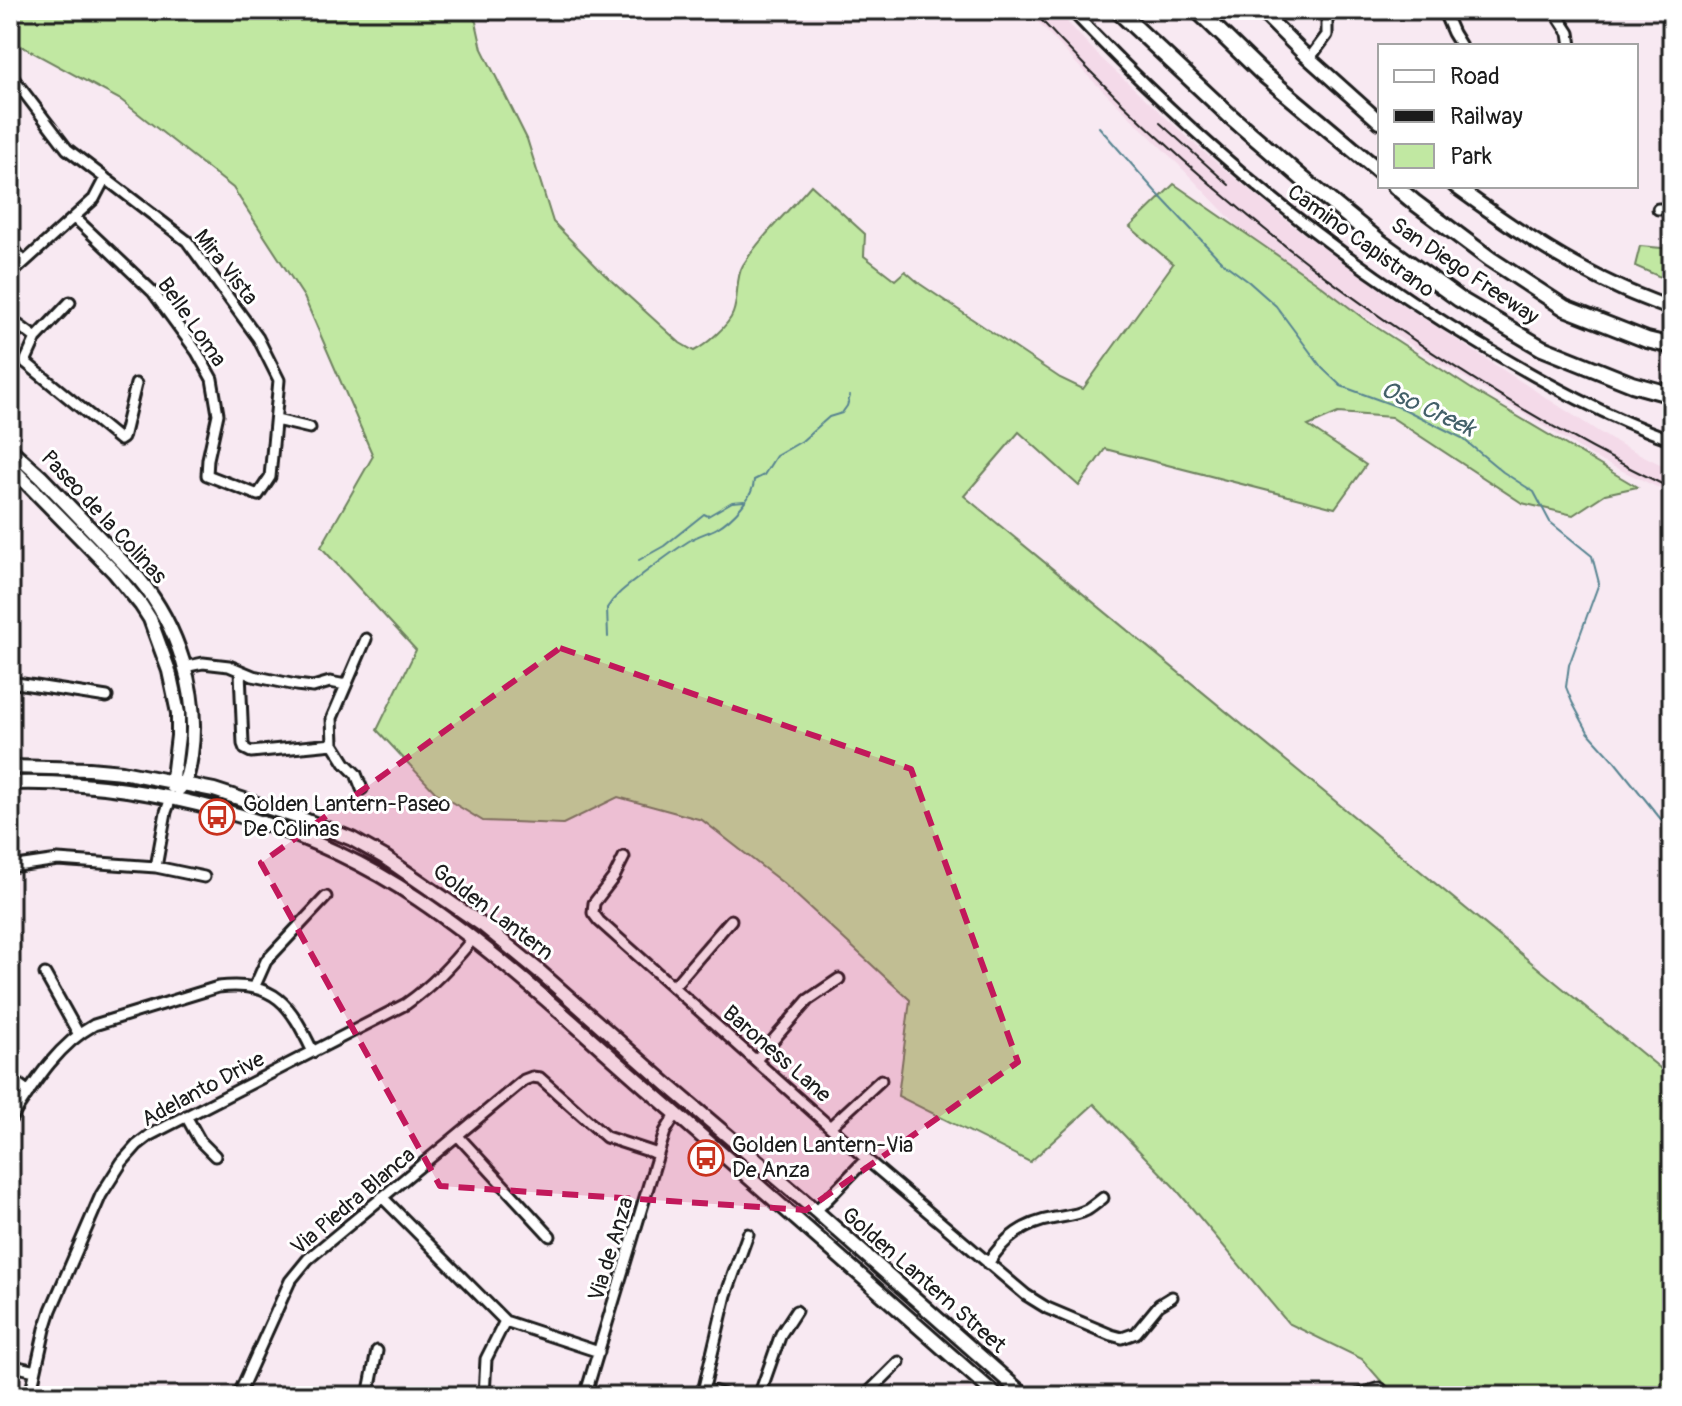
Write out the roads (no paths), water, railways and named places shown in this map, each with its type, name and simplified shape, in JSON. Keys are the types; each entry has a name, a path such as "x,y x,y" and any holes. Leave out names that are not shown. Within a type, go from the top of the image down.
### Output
{"highway":[{"name":"San Diego Freeway","path":"1117,10 1304,180 1380,242 1459,299 1542,348 1632,384 1672,395"},
{"path":"1197,10 1262,73 1378,170"},
{"name":"San Diego Freeway","path":"1397,188 1490,259 1565,308 1647,340 1672,346"}],"main road":[{"path":"1260,10 1378,120"},
{"path":"1458,188 1495,216 1577,265 1620,288 1672,309"},
{"name":"Paseo de la Colinas","path":"10,449 41,477 152,594 170,628 191,695 193,742 171,798"},
{"name":"Paseo de la Colinas","path":"10,466 131,591 150,619 169,671 178,713 178,783"},
{"path":"169,671 184,667"},
{"name":"Golden Lantern","path":"10,767 89,769 214,790 352,839 484,926 687,1100"},
{"name":"Golden Lantern","path":"10,783 78,785 171,798 244,818 321,846 392,882 446,918 536,991 676,1114"},
{"path":"424,884 468,922 472,940 483,937 494,942 520,964 539,971"},
{"path":"669,1086 666,1093 676,1114 686,1112 694,1115 700,1111"},
{"name":"Golden Lantern Street","path":"687,1100 1025,1396"},
{"name":"Golden Lantern Street","path":"676,1114 997,1396"},
{"path":"789,1213 800,1211 810,1215 816,1211 825,1232 824,1244"}],"street":[{"name":"Camino Capistrano","path":"1071,10 1189,127 1286,210 1355,262 1437,319 1538,379 1590,406 1672,440"},
{"path":"1309,59 1327,35 1327,10"},
{"path":"1443,10 1460,44"},
{"path":"1554,10 1569,33 1571,44"},
{"name":"Mira Vista","path":"10,74 67,149 187,241 258,338 279,380 270,477 258,495"},
{"path":"10,275 94,199 105,178"},
{"path":"1658,209 1672,209"},
{"name":"Belle Loma","path":"74,217 153,292 197,352 212,379 218,414 207,475 258,495"},
{"path":"10,244 23,261"},
{"path":"70,302 36,338 25,362 120,440 136,384"},
{"path":"10,319 36,338"},
{"path":"276,420 310,428"},
{"path":"362,789 356,774 333,744 332,718 366,639"},
{"path":"184,667 203,663 229,666 296,685 313,687 330,682 346,685"},
{"path":"240,671 245,749 251,752 333,744"},
{"path":"10,682 107,697"},
{"name":"Paseo de la Colinas","path":"156,867 171,798"},
{"name":"Baroness Lane","path":"624,857 614,877 594,903 593,913 612,935 1010,1283 1039,1304 1116,1337 1129,1337 1136,1333 1159,1305 1172,1297"},
{"path":"10,867 58,860 156,867 204,877"},
{"path":"254,988 266,961 326,897"},
{"path":"673,987 731,920"},
{"name":"Adelanto Drive","path":"30,1396 51,1310 110,1178 137,1145 186,1116 406,1004 448,969 472,940"},
{"path":"45,974 78,1033"},
{"path":"756,1060 808,1000 839,979"},
{"path":"10,1120 64,1046 78,1033 94,1025 218,987 236,985 270,993 286,1004 313,1052"},
{"path":"10,1078 29,1092"},
{"name":"Via Piedra Blanca","path":"238,1396 290,1281 308,1259 524,1080 540,1078 606,1137 658,1154"},
{"path":"831,1126 881,1080"},
{"name":"Via de Anza","path":"585,1396 665,1132 676,1114"},
{"path":"186,1116 200,1141 215,1156"},
{"path":"458,1136 550,1236"},
{"path":"816,1211 866,1159"},
{"path":"382,1197 505,1321 599,1352"},
{"path":"988,1264 997,1249 1022,1229 1039,1221 1077,1214 1103,1198"},
{"path":"728,1396 702,1392 726,1295 748,1234"},
{"path":"759,1396 781,1334 796,1311"},
{"path":"484,1396 486,1359 505,1321"},
{"path":"368,1396 377,1351"},
{"path":"865,1396 899,1362"},
{"path":"10,1365 35,1371"},
{"path":"1354,1396 1380,1388 1387,1396"}],"waterway":[{"name":"Oso Creek","path":"1099,127 1222,262 1276,306 1322,368 1341,386 1404,409 1462,438 1503,472 1534,492 1550,522 1592,556 1599,583 1569,665 1566,687 1588,732 1672,833"},
{"path":"608,637 607,608 619,594 683,545 729,519 746,500 754,480 764,475 776,456 802,441 829,417 842,413 850,396"},
{"path":"639,560 664,546 704,514 708,516 732,502 744,501"}],"railway":[{"path":"1032,10 1174,152 1250,218 1330,280 1496,393 1672,489"},
{"path":"1160,123 1229,185"}],"place":[{"name":"Golden Lantern-Paseo De Colinas","path":"217,817"},
{"name":"Golden Lantern-Via De Anza","path":"706,1158"}]}
